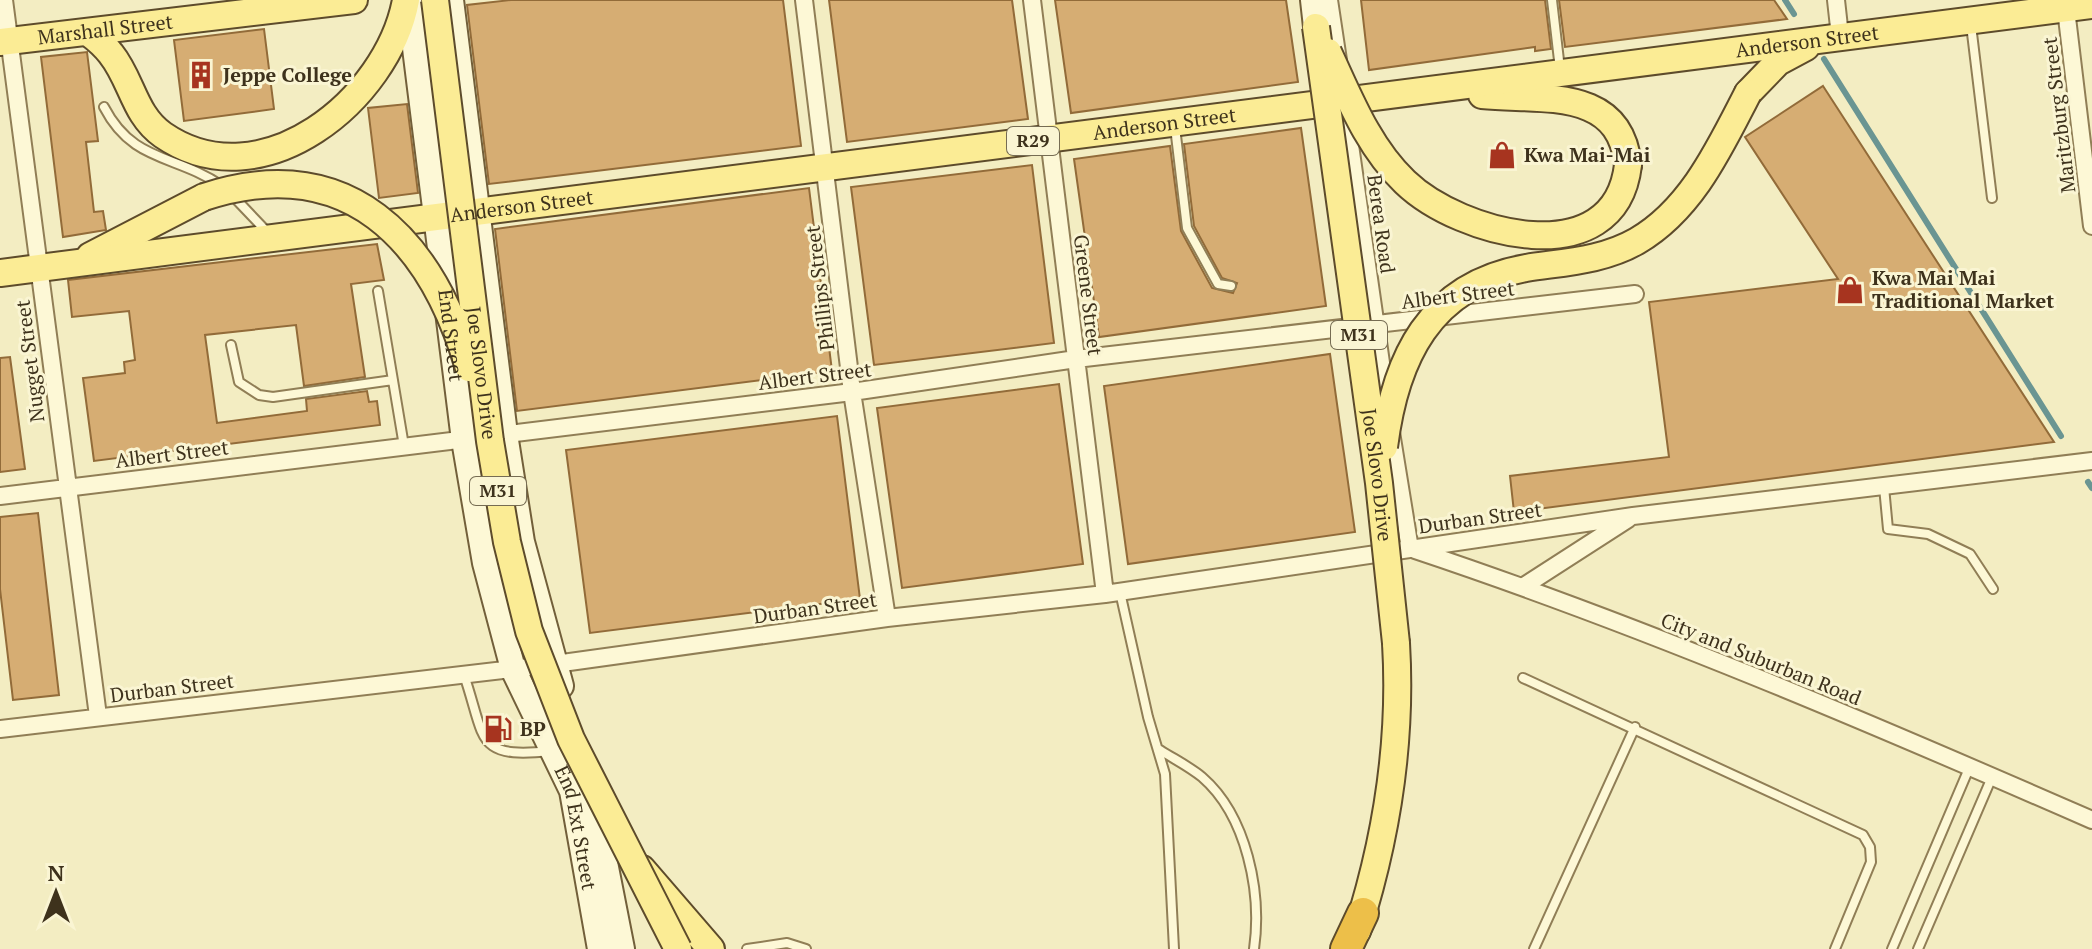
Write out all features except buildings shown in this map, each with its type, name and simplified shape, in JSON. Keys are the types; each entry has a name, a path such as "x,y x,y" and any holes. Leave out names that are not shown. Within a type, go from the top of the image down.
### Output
{"highway":[{"path":"1348,949 1363,913"}],"main road":[{"name":"Marshall Street","path":"5,42 354,0"},
{"path":"89,33 113,55 139,110 159,133 193,150 240,156 265,151 319,129 365,87 396,36 408,0"},
{"name":"Joe Slovo Drive","path":"435,0 486,438 529,631 571,739 678,949"},
{"name":"Anderson Street","path":"0,273 1437,90 2075,4"},
{"path":"1316,27 1368,134 1387,163 1406,183 1456,217 1518,235 1548,235 1575,230 1608,212 1621,195 1628,165 1620,132 1597,108 1437,90"},
{"name":"Joe Slovo Drive","path":"1316,27 1379,483 1399,694 1392,789 1363,913"},
{"path":"1379,483 1394,387 1405,358 1433,317 1472,286 1494,276 1590,259 1636,242 1659,226 1685,201 1700,179 1748,93 1778,62 1832,38"},
{"path":"82,262 204,197 256,184 282,183 339,197 392,229 432,277 454,321 486,438"},
{"path":"598,818 711,949"}],"street":[{"name":"Nugget Street","path":"4,0 5,42 39,267 65,487 98,716"},
{"name":"End Street","path":"408,0 437,218 486,438 555,664"},
{"name":"End Street","path":"451,0 478,213 486,438 485,563 513,669"},
{"name":"Phillips Street","path":"804,0 852,392 887,618"},
{"name":"Greene Street","path":"1032,0 1076,359 1112,593"},
{"name":"Joe Slovo Drive","path":"1313,0 1316,27"},
{"name":"Berea Road","path":"1329,0 1374,325 1410,549"},
{"path":"1832,38 1836,0"},
{"name":"Maritzburg Street","path":"2075,4 2092,226"},
{"name":"Albert Street","path":"0,496 852,392 1076,359 1635,294"},
{"name":"Durban Street","path":"0,729 555,664 887,618 1112,593 1633,516 2092,461"},
{"name":"Durban Street","path":"1524,586 1633,516"},
{"name":"City and Suburban Road","path":"1410,549 1524,586 1970,766 2092,820"},
{"name":"End Ext Street","path":"555,664 598,818 622,949"},
{"name":"End Ext Street","path":"513,669 555,750 575,805 600,949"}],"lane":[{"path":"1552,0 1561,73"},
{"path":"1971,20 1992,198"},
{"path":"104,107 122,137 226,188 272,238"},
{"path":"1174,122 1187,228 1218,284 1231,286"},
{"path":"378,291 404,447"},
{"path":"231,345 239,382 259,395 273,397 393,380"},
{"path":"1884,486 1888,529 1928,534 1970,554 1993,589"},
{"path":"1112,593 1160,750 1168,800 1174,949"},
{"path":"464,674 487,742 496,751 513,755 555,750"},
{"path":"1523,678 1635,727 1863,835 1870,847 1871,862 1835,949"},
{"path":"1534,949 1635,727"},
{"path":"1160,750 1203,778 1229,812 1244,844 1255,896 1254,949"},
{"path":"1892,949 1970,766"},
{"path":"1918,949 1992,776"},
{"path":"747,949 787,943 806,949"}],"waterway":[{"path":"1785,0 1794,14"},
{"path":"1824,59 2061,436"},
{"path":"2088,482 2092,488"}],"place":[{"name":"Jeppe College","path":"201,75"},
{"name":"Kwa Mai-Mai","path":"1502,155"},
{"name":"Kwa Mai Mai Traditional Market","path":"1850,290"},
{"name":"BP","path":"498,729"}]}
